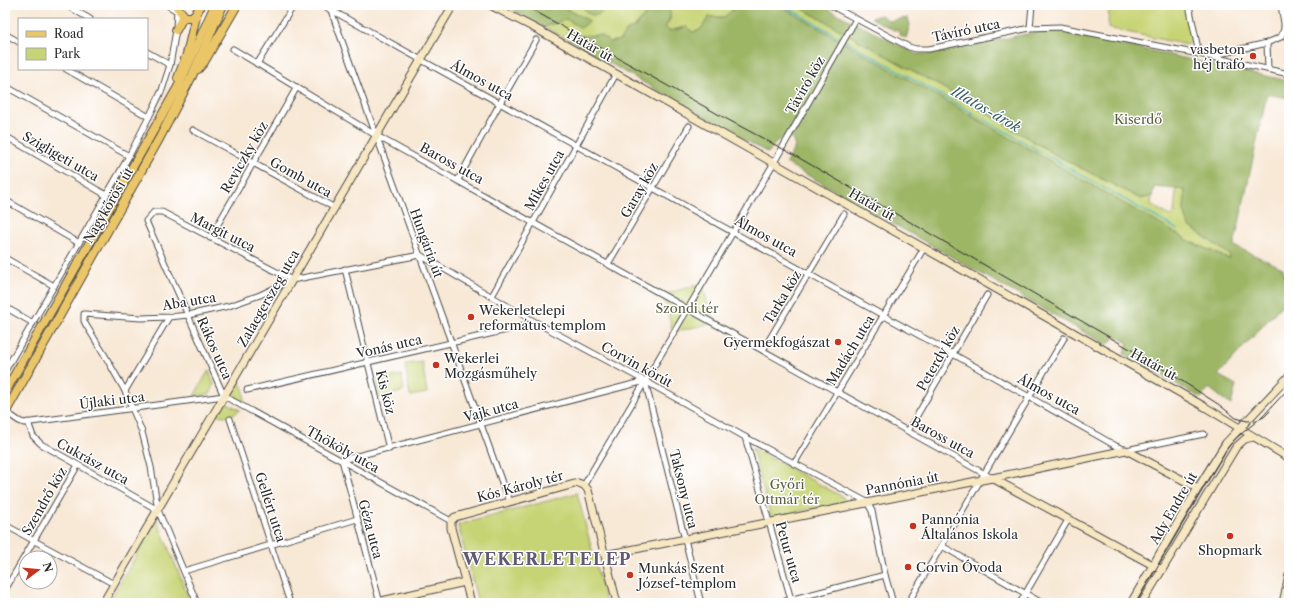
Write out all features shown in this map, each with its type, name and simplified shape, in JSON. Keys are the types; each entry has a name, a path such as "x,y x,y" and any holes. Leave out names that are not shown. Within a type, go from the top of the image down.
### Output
{"main road":[{"name":"Nagykőrösi út","path":"5,392 172,98 184,75 215,5"},
{"name":"Nagykőrösi út","path":"5,413 159,139 192,76 223,5"},
{"path":"192,76 204,62 237,5"},
{"path":"177,8 185,17"},
{"path":"172,98 187,54 199,9"},
{"path":"176,30 180,22 185,17 192,17 199,9"}],"street":[{"path":"66,5 88,18"},
{"path":"167,5 177,8"},
{"path":"257,64 294,5"},
{"name":"Álmos utca","path":"322,5 330,8 421,60 1126,450 1198,488"},
{"name":"Zalaegerszeg utca","path":"103,603 453,5"},
{"name":"Határ út","path":"490,5 542,32 773,162 1205,407 1289,458"},
{"name":"Távíró utca","path":"830,5 909,47 922,50 1030,28 1048,26 1074,28 1289,74"},
{"path":"1030,28 1032,5"},
{"path":"1189,5 1199,54"},
{"path":"1268,69 1267,43 1279,38 1283,34 1284,22 1282,6 1289,6"},
{"name":"Nagykőrösi út","path":"5,371 7,362 33,323 129,156 162,90 170,65 176,30 177,8"},
{"name":"Hungária út","path":"330,8 504,488"},
{"name":"Távíró köz","path":"687,308 856,19"},
{"path":"5,34 18,41"},
{"path":"458,180 536,40"},
{"name":"Távíró utca","path":"1209,56 1267,43"},
{"name":"Baross utca","path":"233,49 377,136 908,431 983,477"},
{"path":"148,53 170,65"},
{"path":"68,70 149,117"},
{"name":"Mikes utca","path":"492,296 616,74"},
{"path":"5,86 129,156"},
{"name":"Reviczky köz","path":"210,238 297,87"},
{"name":"Garay köz","path":"608,264 689,126"},
{"name":"Gomb utca","path":"193,130 335,208"},
{"name":"Szigligeti utca","path":"5,136 106,195"},
{"path":"5,200 79,243"},
{"name":"Margit utca","path":"146,221 154,212 162,212 292,280"},
{"name":"Tarka köz","path":"763,350 844,214"},
{"name":"Rákos utca","path":"146,221 224,396"},
{"name":"Madách utca","path":"794,464 924,248"},
{"path":"292,280 420,254"},
{"name":"Corvin körút","path":"420,254 537,323 646,381 794,464 867,502"},
{"path":"5,258 54,286"},
{"name":"Kis köz","path":"345,270 389,449"},
{"name":"Aba utca","path":"125,391 86,325 84,321 84,314 135,318 188,315 230,306 260,295 292,280"},
{"name":"Peterdy köz","path":"908,431 987,295"},
{"path":"5,307 33,323"},
{"path":"584,485 646,381 687,308"},
{"path":"169,317 125,391 142,432 151,467 158,510 197,603"},
{"name":"Vonás utca","path":"247,390 537,323"},
{"path":"908,603 1064,338"},
{"name":"Ady Endre út","path":"1131,603 1226,443 1289,376"},
{"name":"Vajk utca","path":"342,460 646,381"},
{"name":"Taksony utca","path":"646,381 700,603"},
{"name":"Újlaki utca","path":"5,413 19,422 28,422 224,396"},
{"name":"Thököly utca","path":"224,396 451,520"},
{"name":"Gellért utca","path":"230,418 290,603"},
{"name":"Cukrász utca","path":"28,422 30,430 36,440 41,444 158,510"},
{"name":"Pannónia út","path":"605,555 983,477 992,478 1204,434"},
{"name":"Petur utca","path":"745,437 791,601"},
{"name":"Ady Endre út","path":"1142,603 1236,447 1245,439 1253,437"},
{"name":"Géza utca","path":"342,460 378,603"},
{"name":"Szendrő köz","path":"5,590 78,465"},
{"path":"992,478 1162,570"},
{"name":"Kós Károly tér","path":"451,520 455,517 578,483 584,485 588,490 617,603"},
{"path":"507,494 510,502"},
{"path":"867,502 872,511 885,575 893,603"},
{"path":"184,571 357,519"},
{"path":"451,520 451,528 471,603"},
{"path":"1020,603 1068,520"},
{"path":"5,525 114,584"},
{"path":"942,546 1042,603"},
{"path":"778,603 791,601 885,575"},
{"path":"1284,600 1289,575"},
{"path":"378,603 465,582"},
{"path":"1284,600 1289,587"}],"green space":[{"path":"504,5 559,5 590,21 581,28 566,19 544,27"},
{"path":"559,5 726,5 733,10 724,17 709,17 700,30 693,32 684,27 670,31 665,28 671,18 650,9 635,27 626,32 620,40 610,42 600,35 576,36 569,40 544,27 566,19 590,21"},
{"path":"582,5 602,5 602,12 596,15 590,14"},
{"name":"Kiserdő","path":"662,5 667,6 670,12 670,17 665,28 670,31 687,27 693,32 700,30 709,17 724,17 733,10 726,5 779,5 1191,242 1229,259 1230,255 1189,226 1184,211 1185,190 1154,187 1152,196 1141,199 1054,154 970,103 796,5 820,5 916,54 930,54 1036,32 1060,31 1289,81 1289,98 1267,94 1234,246 1283,268 1286,280 1289,282 1289,297 1218,375 1236,385 1231,405 1209,388 1201,398 1124,354 1128,343 1116,336 1107,345 786,163 795,147 792,138 785,135 777,141 768,153 569,40 576,36 600,35 610,42 620,40 626,31 635,27 650,9"},
{"path":"779,5 796,5 970,103 1054,154 1141,199 1152,196 1151,205 1170,216 1174,214 1176,189 1185,190 1184,211 1189,226 1230,255 1229,259 1191,242"},
{"path":"1109,5 1185,5 1192,40 1187,45 1108,28"},
{"path":"881,15 889,21 908,18 910,25 906,38 900,35 898,30 894,30 871,18"},
{"name":"Szondi tér","path":"702,283 713,323 673,332 663,295"},
{"path":"422,362 427,393 410,396 405,364"},
{"path":"209,370 214,385 210,394 194,396"},
{"path":"402,375 404,391 380,398 376,381"},
{"path":"237,380 244,390 244,402 232,395 231,391"},
{"path":"227,403 240,410 229,416 217,415 223,404"},
{"name":"Győri Ottmár tér","path":"752,448 843,497 845,501 843,503 771,517"},
{"path":"577,493 606,603 478,603 458,525"},
{"path":"157,520 191,603 108,603"}],"waterway":[{"name":"Illatos-árok","path":"783,5 1178,230"}],"tram line":[{"path":"524,5 723,117 794,155 1149,360 1218,404 1236,418 1247,421 1257,420 1264,417 1270,411"},
{"path":"1136,603 1226,450 1235,439 1263,416 1289,388"}],"place":[{"name":"vasbeton héj trafó","path":"1253,56"},
{"name":"Wekerletelepi református templom","path":"471,317"},
{"name":"Gyermekfogászat","path":"838,342"},
{"name":"Wekerlei Mozgásműhely","path":"436,365"},
{"name":"Pannónia Általános Iskola","path":"913,526"},
{"name":"Shopmark","path":"1230,536"},
{"name":"Corvin Óvoda","path":"908,567"},
{"name":"Munkás Szent József-templom","path":"630,575"}],"district":[{"name":"WEKERLETELEP","path":"547,559"}]}
